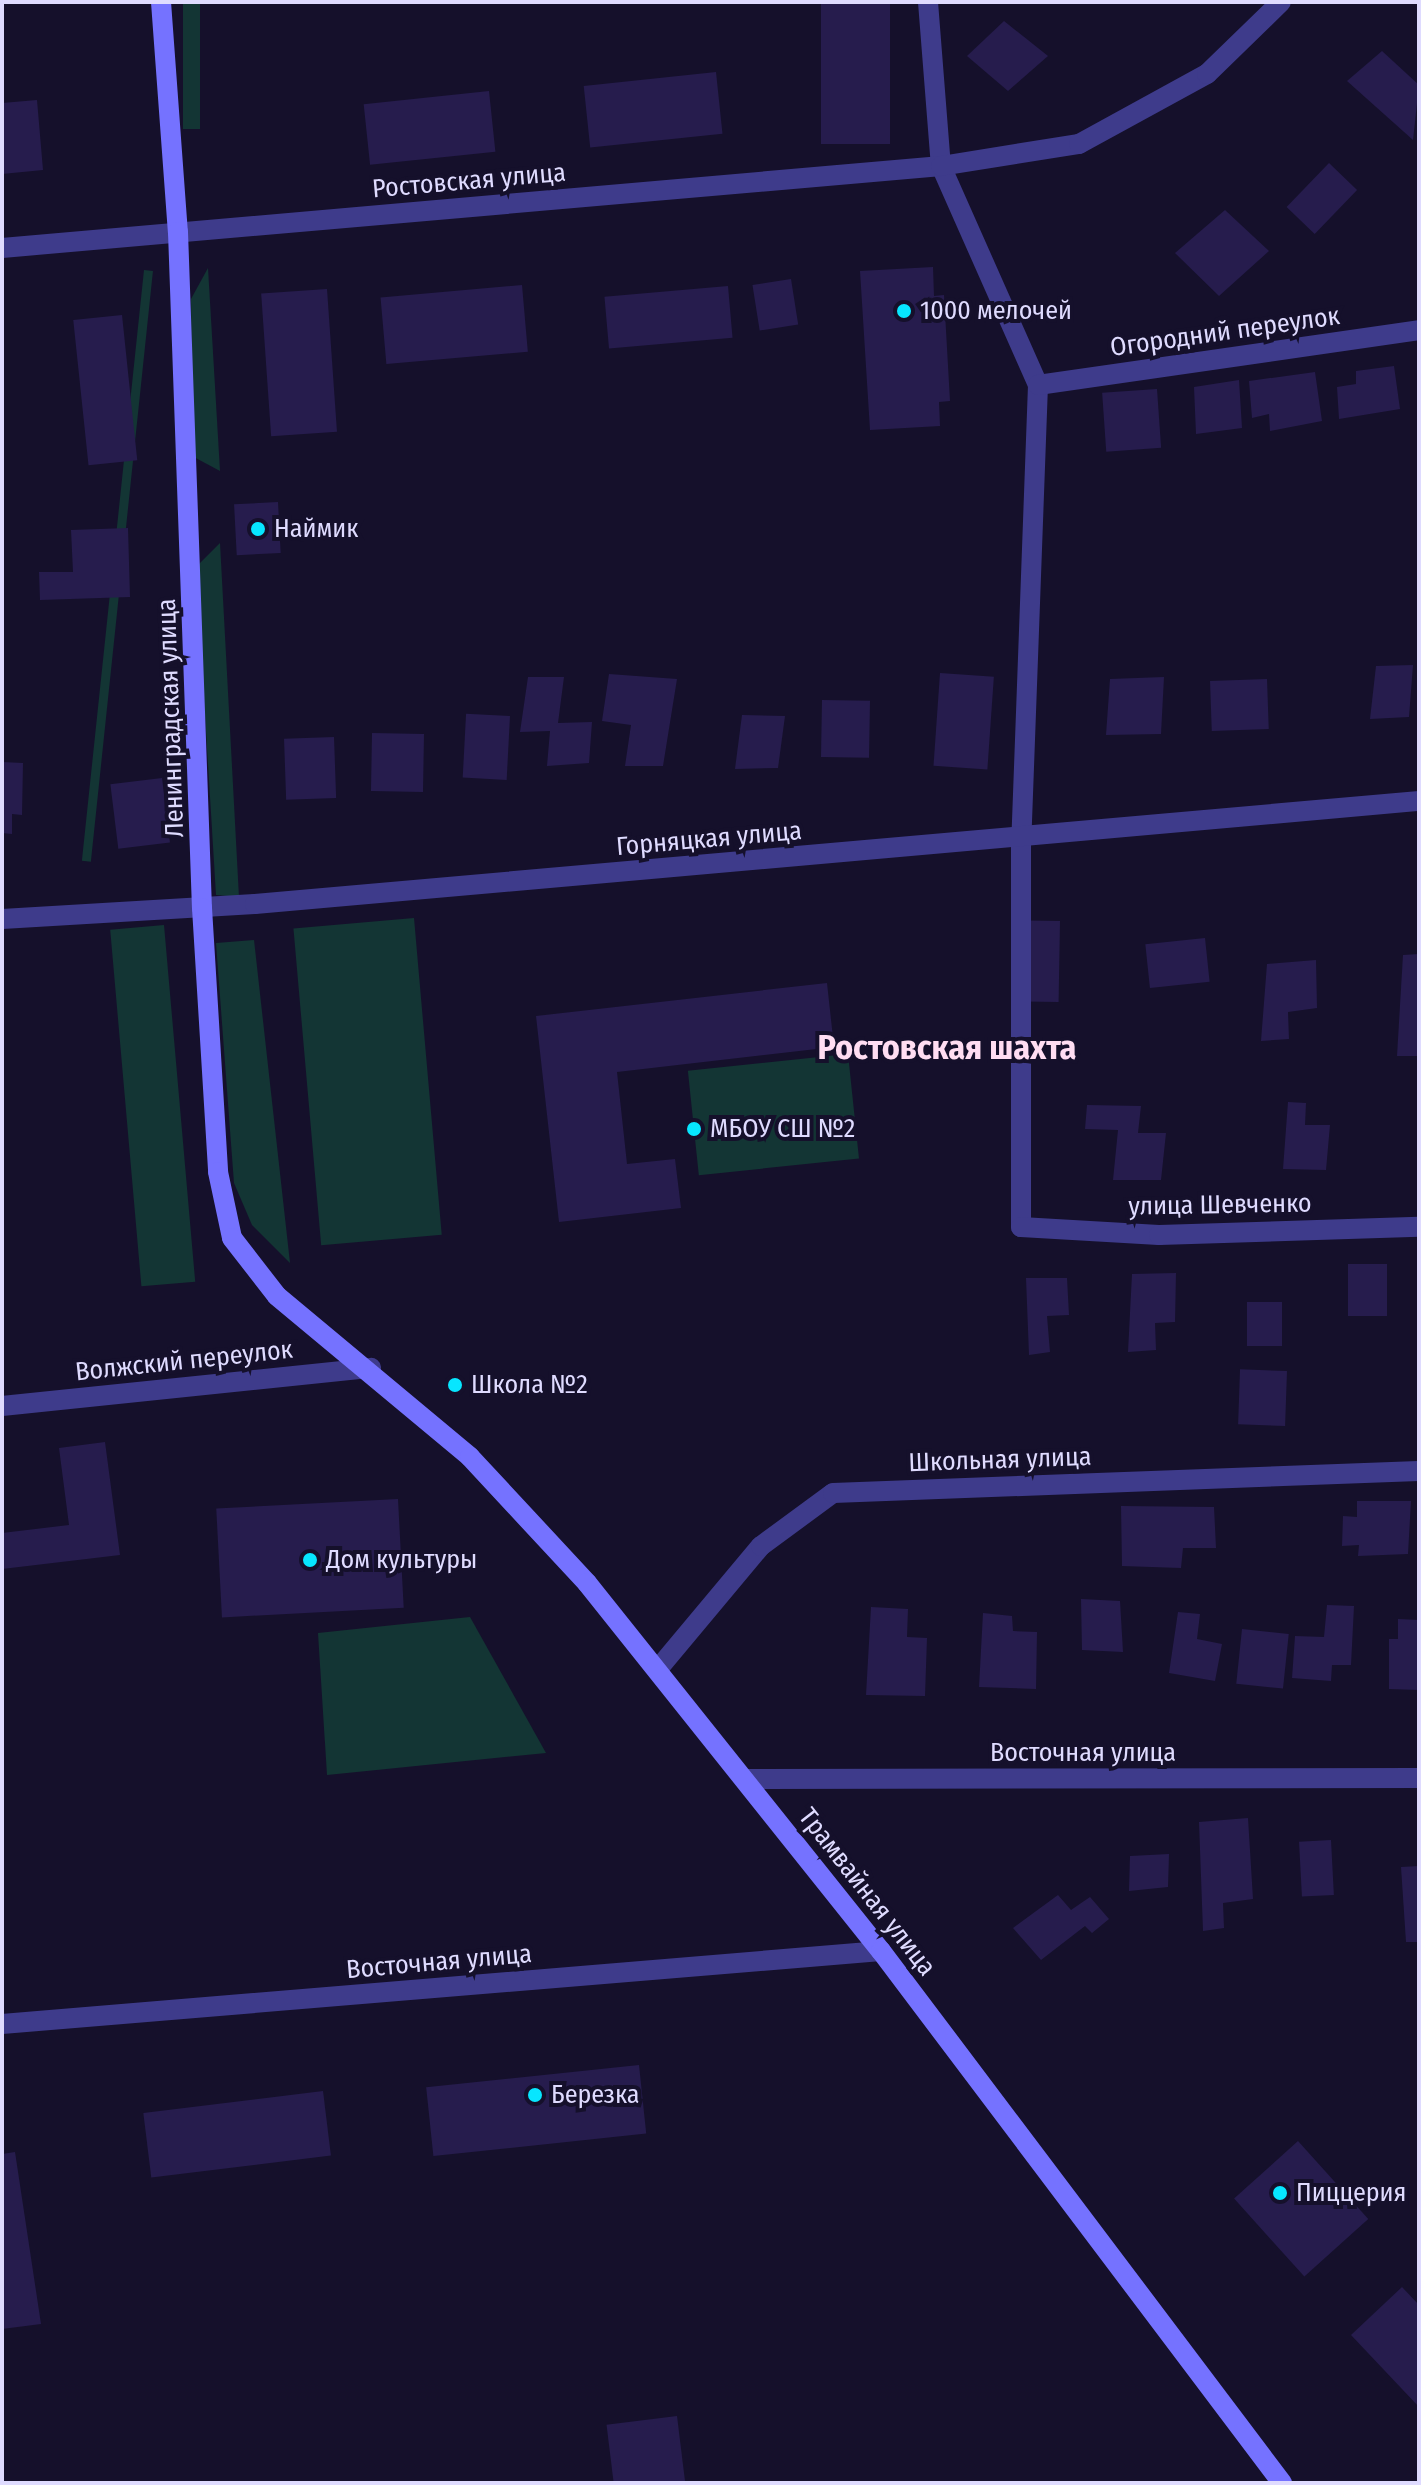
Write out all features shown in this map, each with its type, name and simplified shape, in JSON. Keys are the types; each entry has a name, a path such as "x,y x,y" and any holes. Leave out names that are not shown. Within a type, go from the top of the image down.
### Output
{"street":[{"name":"Ленинградская улица","path":"161,2 178,232 202,908 218,1172 232,1238 277,1296 371,1368"},
{"path":"928,2 941,166 1038,385 1021,839"},
{"name":"Ростовская улица","path":"2,248 941,166 1079,144 1207,74 1281,2"},
{"name":"Огородний переулок","path":"1038,385 1419,330"},
{"name":"Горняцкая улица","path":"2,919 202,908 1021,839 1419,801"},
{"name":"улица Шевченко","path":"1021,839 1021,1227 1159,1235 1419,1227"},
{"name":"Волжский переулок","path":"2,1406 371,1368"},
{"name":"Трамвайная улица","path":"371,1368 527,1516 658,1669 881,1951 1282,2483"},
{"name":"Школьная улица","path":"658,1669 761,1546 833,1493 1419,1471"},
{"name":"Восточная улица","path":"747,1779 1419,1778"},
{"name":"Восточная улица","path":"2,2024 881,1951"}],"green space":[{"path":"183,2 200,2 200,129 183,129"},
{"path":"208,268 220,471 192,456 191,299"},
{"path":"144,270 153,271 91,862 82,861"},
{"path":"220,543 239,897 216,895 196,567"},
{"path":"414,918 442,1235 321,1245 293,929"},
{"path":"164,925 195,1282 141,1286 110,930"},
{"path":"254,940 290,1263 252,1225 234,1183 216,943"},
{"path":"848,1054 859,1158 699,1175 688,1071"},
{"path":"470,1617 546,1753 327,1775 318,1633"}],"building":[{"path":"821,2 890,2 890,144 821,144"},
{"path":"1004,21 1048,56 1008,91 967,56"},
{"path":"1382,51 1419,85 1413,140 1347,81"},
{"path":"716,72 722,134 590,148 584,86"},
{"path":"489,91 495,152 370,165 364,104"},
{"path":"37,100 43,170 2,174 2,103"},
{"path":"1329,163 1357,190 1315,234 1287,207"},
{"path":"1225,210 1269,251 1219,296 1175,253"},
{"path":"933,267 934,296 944,295 950,401 939,402 940,426 870,430 860,271"},
{"path":"791,279 798,324 760,331 752,285"},
{"path":"522,285 528,352 386,364 381,297"},
{"path":"728,286 733,338 609,349 604,297"},
{"path":"327,289 337,432 271,436 261,294"},
{"path":"122,315 137,460 89,465 73,320"},
{"path":"1394,366 1400,409 1339,419 1337,387 1356,384 1356,371"},
{"path":"1315,372 1322,421 1270,431 1269,414 1252,418 1249,381"},
{"path":"1239,380 1242,428 1196,434 1194,387"},
{"path":"1157,389 1161,448 1106,452 1102,393"},
{"name":"Наймик","path":"278,502 281,553 237,555 234,504"},
{"path":"128,528 130,597 40,600 39,572 73,572 71,530"},
{"path":"1413,665 1409,717 1370,719 1376,666"},
{"path":"940,673 994,677 987,770 934,766"},
{"path":"609,674 677,679 663,766 625,766 631,725 602,721"},
{"path":"528,677 564,677 558,723 592,722 589,763 547,766 550,731 520,732"},
{"path":"1164,677 1161,734 1106,735 1110,679"},
{"path":"1267,679 1269,729 1212,731 1210,681"},
{"path":"822,700 870,701 869,758 821,757"},
{"path":"466,714 510,716 507,780 463,778"},
{"path":"742,715 785,716 778,768 735,769"},
{"path":"372,733 424,734 423,792 371,791"},
{"path":"334,737 336,798 286,800 284,739"},
{"path":"2,762 23,763 22,815 12,814 12,834 2,833"},
{"path":"162,778 170,843 118,849 110,784"},
{"path":"1027,920 1060,921 1059,1002 1026,1001"},
{"path":"1205,938 1210,982 1150,988 1145,944"},
{"path":"1419,954 1419,1056 1397,1056 1403,955"},
{"path":"1316,960 1317,1008 1288,1012 1289,1039 1261,1041 1267,964"},
{"path":"827,983 834,1047 617,1072 627,1164 675,1159 681,1208 559,1222 536,1016"},
{"path":"1288,1102 1306,1103 1305,1125 1330,1125 1326,1170 1283,1169"},
{"path":"1087,1105 1141,1106 1138,1133 1166,1133 1161,1180 1113,1180 1118,1130 1085,1129"},
{"path":"1348,1264 1387,1264 1387,1316 1348,1316"},
{"path":"1176,1273 1175,1322 1155,1323 1156,1350 1128,1352 1132,1274"},
{"path":"1026,1278 1067,1278 1069,1315 1047,1316 1050,1352 1029,1355"},
{"path":"1247,1302 1282,1302 1282,1346 1247,1346"},
{"path":"1240,1369 1287,1371 1285,1426 1238,1424"},
{"path":"105,1442 120,1555 2,1569 2,1533 69,1525 59,1448"},
{"name":"Дом культуры","path":"398,1499 404,1608 222,1617 216,1509"},
{"path":"1357,1501 1411,1501 1408,1554 1358,1556 1359,1545 1342,1546 1343,1516 1357,1517"},
{"path":"1121,1506 1214,1507 1216,1548 1183,1548 1181,1568 1122,1566"},
{"path":"1081,1599 1120,1601 1123,1652 1082,1650"},
{"path":"1327,1605 1354,1606 1351,1665 1332,1665 1331,1681 1292,1678 1295,1636 1324,1637"},
{"path":"871,1607 908,1609 907,1637 927,1638 925,1696 866,1695"},
{"path":"1178,1612 1200,1614 1197,1639 1222,1644 1215,1681 1169,1673"},
{"path":"983,1613 1012,1616 1013,1631 1037,1632 1036,1689 979,1687"},
{"path":"1398,1619 1419,1620 1419,1690 1389,1689 1389,1639 1398,1639"},
{"path":"1242,1629 1289,1634 1283,1689 1236,1684"},
{"path":"1248,1818 1253,1899 1223,1903 1224,1928 1203,1931 1199,1822"},
{"path":"1331,1840 1334,1895 1302,1897 1299,1842"},
{"path":"1169,1854 1168,1887 1129,1891 1130,1856"},
{"path":"1419,1866 1419,1942 1406,1942 1401,1867"},
{"path":"1058,1895 1071,1910 1090,1897 1109,1919 1092,1933 1085,1926 1041,1960 1013,1928"},
{"path":"639,2065 646,2134 433,2156 426,2087"},
{"path":"323,2091 331,2156 151,2178 143,2113"},
{"path":"1298,2141 1368,2219 1304,2277 1234,2199"},
{"path":"15,2152 41,2324 2,2329 2,2154"},
{"path":"1402,2287 1419,2305 1419,2407 1351,2335"},
{"path":"677,2416 685,2483 614,2483 607,2425"}],"place":[{"name":"1000 мелочей","path":"904,311"},
{"name":"Наймик","path":"258,529"},
{"name":"МБОУ СШ №2","path":"694,1129"},
{"name":"Школа №2","path":"455,1385"},
{"name":"Дом культуры","path":"310,1560"},
{"name":"Березка","path":"535,2095"},
{"name":"Пиццерия","path":"1280,2193"}],"district":[{"name":"Ростовская шахта","path":"947,1048"}]}
